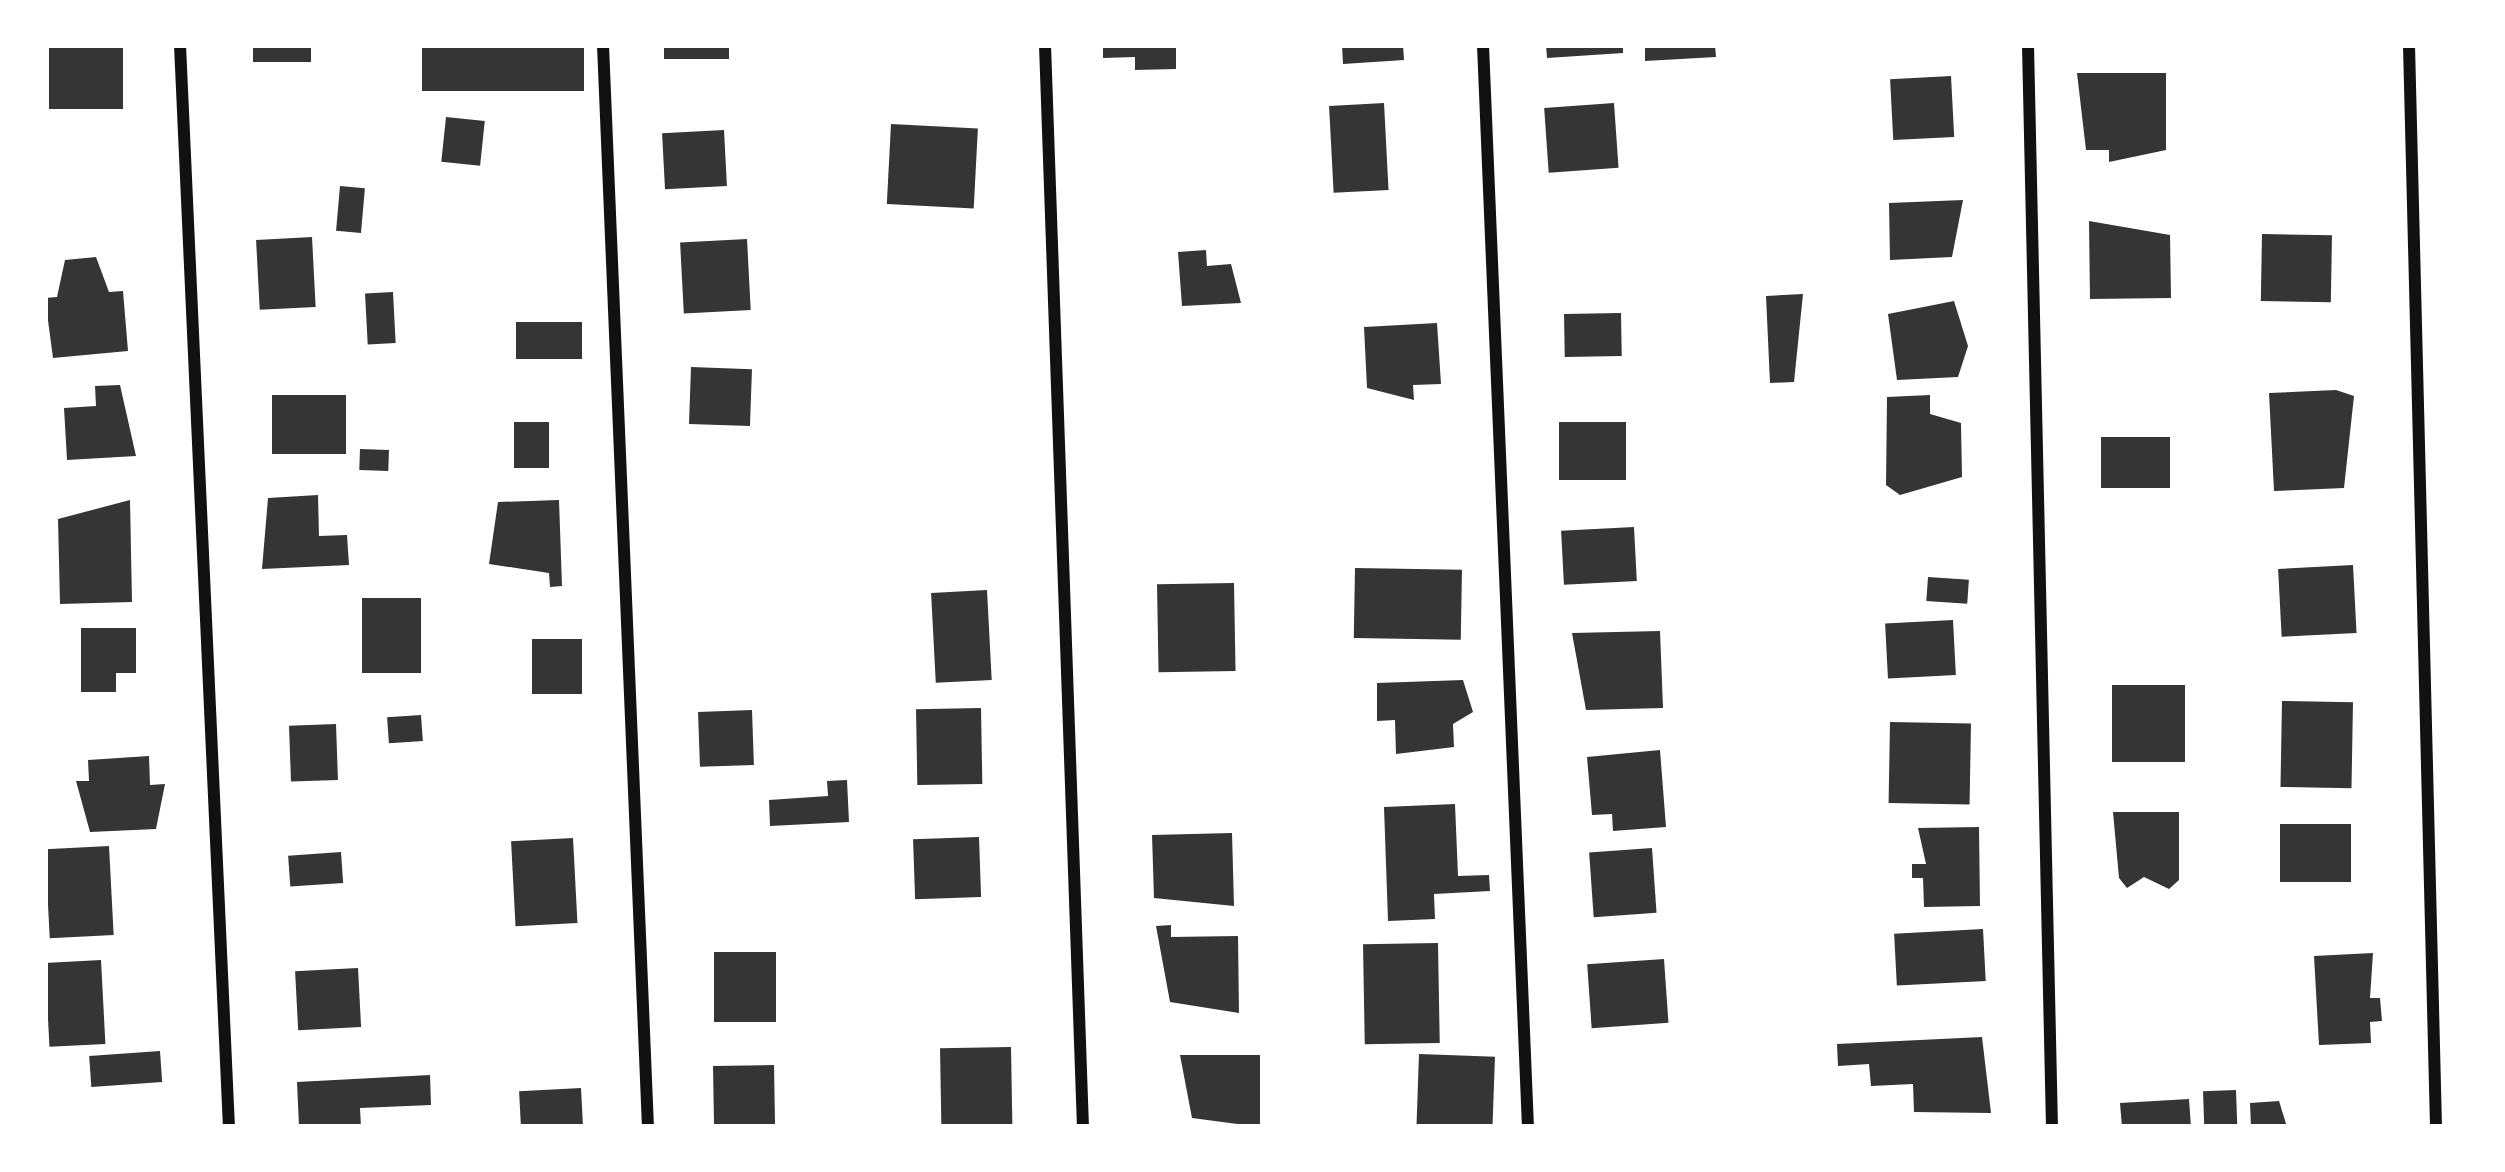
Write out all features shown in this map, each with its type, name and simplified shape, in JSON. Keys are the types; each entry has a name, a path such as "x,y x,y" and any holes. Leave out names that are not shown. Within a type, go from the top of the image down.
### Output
{"street":[{"path":"180,45 229,1127"},
{"path":"603,45 648,1127"},
{"path":"1045,45 1083,1127"},
{"path":"1483,45 1528,1127"},
{"path":"2028,45 2052,1127"},
{"path":"2409,45 2436,1127"}],"building":[{"path":"49,45 123,45 123,109 49,109"},
{"path":"253,45 311,45 311,62 253,62"},
{"path":"422,45 584,45 584,91 422,91"},
{"path":"664,45 729,45 729,59 664,59"},
{"path":"1103,45 1176,45 1176,69 1135,70 1135,57 1103,58"},
{"path":"1342,45 1403,45 1404,60 1343,64"},
{"path":"1546,45 1623,45 1623,53 1547,58"},
{"path":"1645,45 1715,45 1716,57 1645,61"},
{"path":"2077,73 2166,73 2166,150 2109,162 2109,150 2086,150"},
{"path":"1951,76 1954,137 1893,140 1890,79"},
{"path":"1384,103 1389,190 1334,193 1329,106"},
{"path":"1614,103 1619,168 1549,173 1544,108"},
{"path":"446,117 485,121 480,166 441,162"},
{"path":"891,124 978,129 974,208 887,204"},
{"path":"724,130 727,186 665,189 662,133"},
{"path":"340,186 365,188 361,233 336,231"},
{"path":"1963,200 1952,257 1890,260 1889,203"},
{"path":"2089,221 2170,235 2171,298 2090,299"},
{"path":"2262,234 2332,235 2331,302 2261,301"},
{"path":"312,237 316,307 260,310 256,240"},
{"path":"747,239 751,310 684,313 680,243"},
{"path":"1206,250 1207,266 1231,264 1241,303 1182,306 1178,252"},
{"path":"96,257 109,292 123,291 128,351 53,358 45,298 57,297 65,260"},
{"path":"393,292 396,343 368,344 365,293"},
{"path":"1803,294 1794,382 1770,383 1766,296"},
{"path":"1954,301 1968,346 1958,377 1897,380 1888,314"},
{"path":"1621,313 1622,356 1565,357 1564,314"},
{"path":"516,322 582,322 582,359 516,359"},
{"path":"1437,323 1441,384 1413,385 1414,400 1367,388 1364,327"},
{"path":"691,367 752,369 750,426 689,424"},
{"path":"120,385 136,456 67,460 64,408 96,406 95,386"},
{"path":"2336,390 2354,396 2344,488 2274,491 2269,393"},
{"path":"272,395 346,395 346,454 272,454"},
{"path":"1930,395 1930,414 1961,423 1962,477 1900,495 1886,485 1887,397"},
{"path":"514,422 549,422 549,468 514,468"},
{"path":"1559,422 1626,422 1626,480 1559,480"},
{"path":"2101,437 2170,437 2170,488 2101,488"},
{"path":"360,449 389,450 388,471 359,470"},
{"path":"318,495 319,536 347,535 349,565 262,569 268,498"},
{"path":"130,500 132,602 60,604 58,519"},
{"path":"559,500 562,586 550,587 549,573 489,564 498,502"},
{"path":"1634,527 1637,581 1564,585 1561,531"},
{"path":"2353,565 2357,633 2282,637 2278,569"},
{"path":"1355,568 1462,570 1461,640 1354,638"},
{"path":"1928,577 1969,580 1967,604 1926,601"},
{"path":"1234,583 1236,671 1159,672 1157,584"},
{"path":"987,590 992,680 936,683 931,593"},
{"path":"362,598 421,598 421,673 362,673"},
{"path":"1953,620 1956,675 1888,678 1885,624"},
{"path":"81,628 136,628 136,673 116,673 116,692 81,692"},
{"path":"1660,631 1663,708 1586,710 1572,633"},
{"path":"532,639 582,639 582,694 532,694"},
{"path":"1463,680 1473,712 1453,724 1454,747 1396,754 1395,720 1377,721 1377,683"},
{"path":"2112,685 2185,685 2185,762 2112,762"},
{"path":"2282,701 2353,702 2351,788 2280,787"},
{"path":"981,708 982,784 917,785 916,709"},
{"path":"752,710 754,765 700,767 698,712"},
{"path":"421,715 423,741 389,743 387,717"},
{"path":"1890,722 1971,723 1970,804 1889,803"},
{"path":"336,724 338,780 291,782 289,726"},
{"path":"1660,750 1666,827 1613,831 1612,814 1592,815 1587,757"},
{"path":"149,756 150,785 165,784 156,829 90,832 76,781 89,781 88,760"},
{"path":"847,780 849,822 770,826 769,800 828,796 827,781"},
{"path":"1455,804 1458,876 1489,875 1490,891 1434,894 1435,919 1388,921 1384,807"},
{"path":"2113,812 2179,812 2179,880 2169,889 2144,877 2127,888 2119,878"},
{"path":"2280,824 2351,824 2351,882 2280,882"},
{"path":"1979,827 1980,906 1924,907 1923,878 1912,878 1912,864 1926,864 1918,828"},
{"path":"1232,833 1234,906 1154,898 1152,835"},
{"path":"979,837 981,897 915,899 913,839"},
{"path":"573,838 577,923 516,926 511,841"},
{"path":"109,846 114,935 50,938 45,849"},
{"path":"1652,848 1657,913 1594,917 1589,852"},
{"path":"341,852 343,883 290,887 288,856"},
{"path":"1171,925 1171,937 1238,936 1239,1013 1170,1002 1156,926"},
{"path":"1983,929 1986,981 1897,986 1894,934"},
{"path":"1438,943 1440,1043 1365,1044 1363,944"},
{"path":"714,952 776,952 776,1022 714,1022"},
{"path":"2373,953 2370,998 2380,998 2382,1021 2370,1022 2371,1043 2319,1045 2314,956"},
{"path":"1664,959 1668,1023 1592,1028 1587,964"},
{"path":"101,960 105,1044 49,1047 45,963"},
{"path":"358,968 361,1027 298,1030 295,971"},
{"path":"1982,1037 1991,1113 1914,1112 1913,1084 1871,1086 1869,1064 1838,1066 1837,1044"},
{"path":"1011,1047 1012,1127 941,1127 940,1048"},
{"path":"160,1051 162,1082 91,1087 89,1056"},
{"path":"1419,1054 1495,1057 1492,1127 1416,1127"},
{"path":"1180,1055 1260,1055 1260,1127 1192,1118"},
{"path":"774,1065 775,1127 714,1127 713,1066"},
{"path":"430,1075 431,1105 360,1108 361,1127 299,1127 297,1082"},
{"path":"581,1088 583,1127 521,1127 519,1091"},
{"path":"2236,1090 2237,1127 2204,1127 2203,1091"},
{"path":"2189,1099 2191,1127 2122,1127 2120,1103"},
{"path":"2279,1101 2287,1127 2251,1127 2250,1103"}]}
